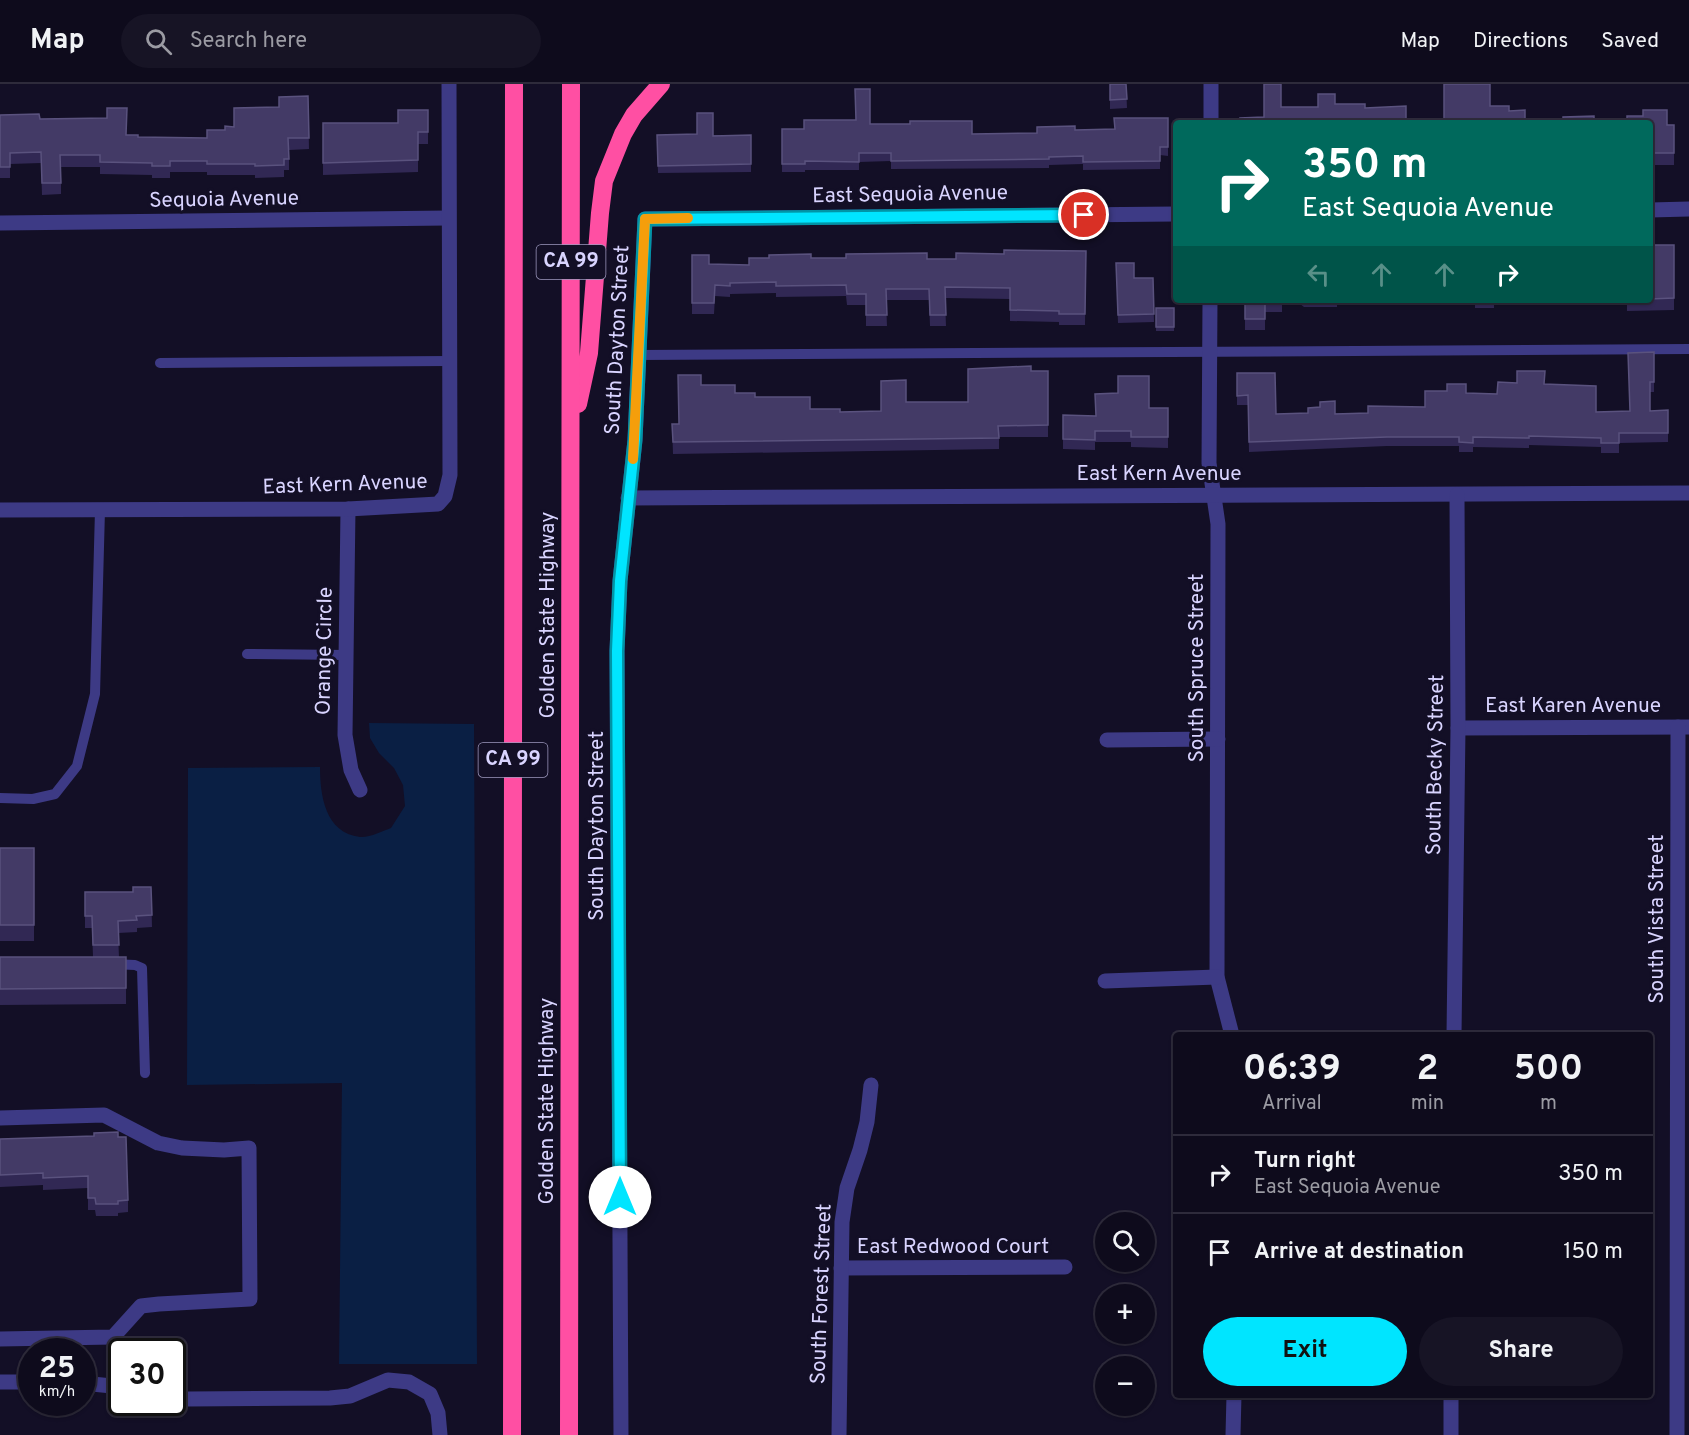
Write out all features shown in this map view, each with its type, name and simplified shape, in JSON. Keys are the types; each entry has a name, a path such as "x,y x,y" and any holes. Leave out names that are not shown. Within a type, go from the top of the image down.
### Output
{"highway":[{"name":"Golden State Highway","path":"512,1435 514,84"},
{"name":"Golden State Highway","path":"569,1435 571,84"},
{"path":"570,441 589,353 604,181 623,134 634,115 661,84"}],"street":[{"name":"East Kern Avenue","path":"0,510 348,509 438,504 445,496 450,475 449,84"},
{"path":"1210,84 1210,120"},
{"path":"1653,210 1689,209"},
{"name":"East Sequoia Avenue","path":"645,219 1173,214"},
{"name":"Sequoia Avenue","path":"0,223 448,218"},
{"name":"South Dayton Street","path":"621,1435 617,651 620,581 635,440 645,219"},
{"name":"South Spruce Street","path":"1210,303 1209,463 1218,524 1217,977 1231,1032"},
{"name":"East Kern Avenue","path":"628,498 1689,493"},
{"name":"South Becky Street","path":"1454,1032 1458,728 1457,495"},
{"name":"Orange Circle","path":"348,509 345,735 351,770 360,790"},
{"name":"East Karen Avenue","path":"1458,728 1683,727"},
{"name":"South Vista Street","path":"1677,1435 1683,727"},
{"path":"1107,740 1218,739"},
{"path":"1105,981 1217,977"},
{"name":"South Forest Street","path":"839,1435 842,1222 847,1188 867,1122 871,1085"},
{"path":"0,1118 104,1115 158,1143 224,1150 249,1148 250,1299 141,1306 113,1337 0,1339"},
{"name":"East Redwood Court","path":"841,1268 1065,1267"},
{"path":"186,1399 330,1398 350,1396 388,1380 409,1382 430,1394 438,1413 440,1435"},
{"path":"0,1382 18,1382"},
{"path":"1233,1435 1234,1398"},
{"path":"1451,1398 1451,1435"}],"lane":[{"path":"639,355 1689,350"},
{"path":"160,363 449,361"},
{"path":"0,798 33,799 55,794 77,766 95,694 100,510"},
{"path":"247,654 347,655"},
{"path":"95,964 135,965 142,968 145,1073"}],"water":[{"path":"369,723 474,724 477,1364 339,1364 342,1083 187,1085 188,768 320,767 323,800 332,820 348,834 368,836 391,828 405,806 403,785 394,768 379,753 370,738"}],"building":[{"path":"1110,84 1126,84 1127,99 1110,100"},
{"path":"1264,84 1281,84 1281,107 1318,107 1318,94 1335,94 1335,104 1365,104 1365,108 1406,106 1406,120 1240,120 1240,118 1264,117"},
{"path":"1444,84 1490,84 1490,106 1509,106 1509,111 1525,110 1525,120 1444,120"},
{"path":"855,89 870,89 870,124 910,124 910,121 972,121 972,134 1037,133 1037,127 1075,126 1075,130 1115,129 1114,118 1168,118 1168,147 1160,147 1160,161 1083,162 1083,156 1049,157 1049,159 891,161 891,153 859,153 859,162 805,161 805,164 782,164 782,129 804,129 804,120 856,120"},
{"path":"308,96 309,138 288,138 289,159 284,159 284,165 255,166 255,164 207,164 207,161 170,161 170,166 152,166 152,163 100,162 100,155 60,155 61,183 42,183 41,152 10,153 10,167 0,167 0,115 39,114 40,119 107,118 107,108 127,108 126,135 207,138 207,130 225,130 225,126 234,127 234,108 279,107 279,97"},
{"path":"398,110 428,110 428,132 418,132 418,160 323,163 323,123 398,123"},
{"path":"1643,110 1667,110 1667,125 1674,125 1674,153 1653,153 1653,120 1627,120 1627,116 1643,116"},
{"path":"697,113 713,113 713,136 751,135 751,164 658,166 657,135 697,134"},
{"path":"1594,116 1594,120 1563,120 1563,117"},
{"path":"1653,245 1674,245 1674,298 1653,299"},
{"path":"1004,250 1086,251 1085,314 1010,310 1010,288 945,287 946,315 930,315 929,289 886,289 887,315 866,315 866,294 847,294 846,285 776,286 776,282 730,283 730,286 715,285 714,303 692,303 692,255 709,255 709,264 749,265 749,258 769,258 769,255 811,254 811,258 846,258 846,254 927,253 927,259 956,259 956,253 1004,254"},
{"path":"1116,263 1134,263 1134,278 1153,278 1154,314 1118,315"},
{"path":"1245,303 1265,303 1265,319 1245,319"},
{"path":"1156,308 1174,308 1174,327 1156,327"},
{"path":"1654,352 1654,382 1650,382 1650,411 1668,410 1668,433 1619,433 1619,443 1601,443 1601,438 1529,436 1529,438 1473,437 1473,443 1459,442 1459,437 1249,442 1248,395 1237,396 1237,373 1275,373 1276,414 1308,413 1308,408 1320,407 1320,402 1335,401 1335,414 1368,413 1368,406 1425,407 1425,391 1447,391 1447,384 1466,384 1466,393 1497,394 1498,382 1517,383 1517,371 1545,371 1544,384 1596,386 1596,412 1630,411 1628,353"},
{"path":"1031,366 1031,371 1048,371 1048,425 998,426 999,438 673,442 672,424 679,424 678,375 701,375 701,385 735,385 735,393 755,393 755,397 810,397 810,409 840,409 840,412 881,411 881,381 906,380 906,402 968,402 968,369"},
{"path":"1118,376 1149,376 1149,408 1168,408 1168,437 1131,437 1131,431 1095,431 1095,440 1063,439 1063,415 1096,416 1095,394 1118,393"},
{"path":"0,848 34,848 34,925 0,925"},
{"path":"133,887 151,887 152,915 136,916 137,920 118,921 119,945 93,945 92,916 85,916 85,892 133,892"},
{"path":"0,957 126,957 126,988 0,989"},
{"path":"118,1132 118,1137 126,1137 128,1200 118,1201 118,1204 96,1204 95,1198 88,1198 88,1176 43,1178 43,1173 0,1175 0,1139 94,1136 94,1133"}],"slow traffic":[{"path":"633,459 645,219 688,218"}],"route":[{"path":"620,1197 617,651 620,581 635,440 645,219 1084,215"}]}
